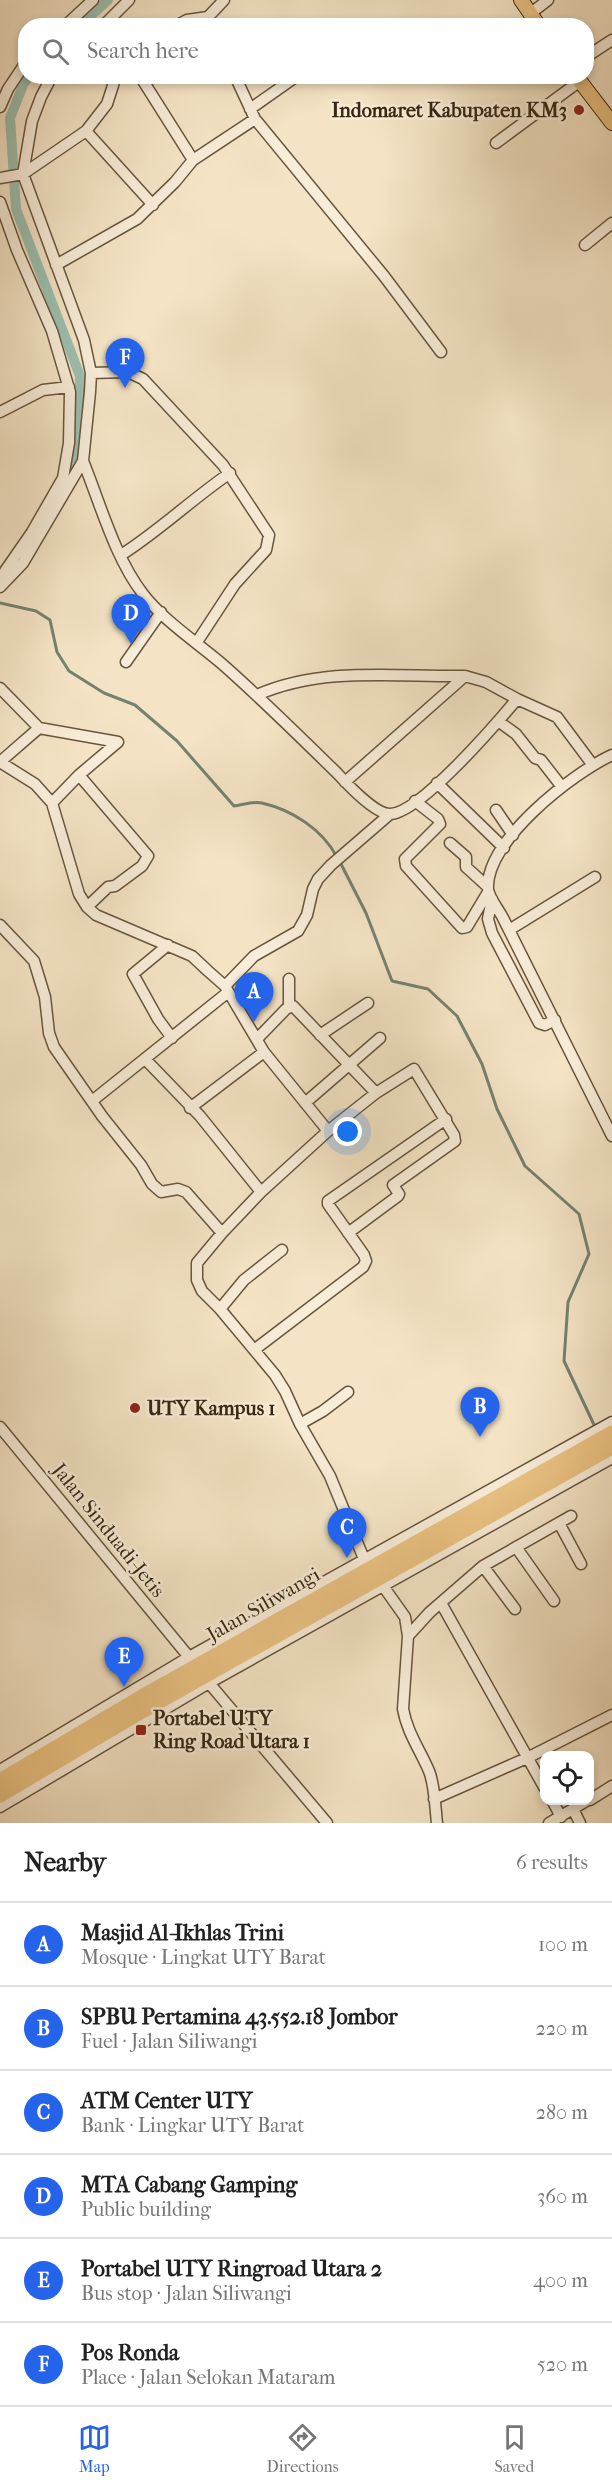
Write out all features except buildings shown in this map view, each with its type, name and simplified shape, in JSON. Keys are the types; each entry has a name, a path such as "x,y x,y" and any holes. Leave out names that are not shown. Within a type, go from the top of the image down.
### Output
{"highway":[{"name":"Jalan Siliwangi","path":"1,1796 44,1774 569,1464 612,1432"},
{"name":"Jalan Siliwangi","path":"1,1796 19,1769 59,1745 569,1464 612,1447"},
{"path":"19,1769 36,1748 59,1745"}],"main road":[{"path":"521,0 534,18"},
{"path":"582,84 612,123"}],"street":[{"path":"74,18 93,0"},
{"path":"111,18 129,0"},
{"path":"212,18 224,0"},
{"path":"531,13 548,0"},
{"path":"594,52 612,40"},
{"path":"0,107 18,74"},
{"path":"3,581 63,478 78,391 91,373 84,340 19,175 32,121 40,97 47,84"},
{"path":"1,177 19,175 86,131 107,104 113,84"},
{"path":"145,84 193,160"},
{"path":"239,84 252,114 384,276 441,352"},
{"path":"56,265 123,229 153,205 193,160 288,84"},
{"path":"496,143 572,84"},
{"path":"86,131 153,205"},
{"path":"0,202 7,225 78,391 83,461 121,555 143,595 257,695 345,782 380,811 390,814"},
{"path":"585,245 612,223"},
{"path":"91,373 128,372 140,377 204,442 230,473 266,529 269,540 262,555 235,584 197,642"},
{"path":"0,412 43,390 78,391"},
{"path":"3,581 23,563 83,461"},
{"path":"121,555 158,531 204,491 230,473"},
{"path":"126,662 161,612"},
{"path":"257,695 294,682 335,676 465,676 486,682 557,717 592,764"},
{"path":"345,782 465,676"},
{"path":"0,688 39,728 118,742 79,775 52,803"},
{"path":"92,1101 172,1038 226,990 254,956 302,928 313,889 331,865 390,814 402,811 438,783 517,699"},
{"path":"498,721 516,734 535,758 541,760 562,787"},
{"path":"39,728 0,762 35,784 52,803 80,894 87,907 96,915 192,956 226,990 264,1052 328,1131"},
{"path":"555,1020 545,1025 539,1023 490,926 491,871 504,848 530,814 592,764 612,755"},
{"path":"79,775 148,856 142,866 115,886 108,887 87,907"},
{"path":"438,783 504,848"},
{"path":"415,801 438,819 440,824 405,859 406,866 462,928 467,927 490,893"},
{"path":"496,810 513,835"},
{"path":"450,843 466,856 466,867 490,893 612,1136"},
{"path":"509,930 595,878"},
{"path":"0,925 34,961 45,997 51,1041 66,1065 155,1187 161,1191 178,1189 186,1192 222,1233"},
{"path":"168,945 133,974 158,1019 172,1038"},
{"path":"257,1040 289,1007 289,980"},
{"path":"521,987 535,981"},
{"path":"320,1035 368,1003"},
{"path":"289,1007 296,1008 376,1093"},
{"path":"306,1103 380,1038"},
{"path":"190,1108 264,1052"},
{"path":"145,1059 200,1116 261,1192"},
{"path":"348,1233 398,1196 393,1185 455,1141 446,1119 415,1069 376,1093 328,1131 261,1192 197,1263 197,1280 202,1291 220,1309 280,1383 300,1424 328,1471 364,1559"},
{"path":"254,1350 363,1267 366,1261 328,1201 446,1119"},
{"path":"220,1309 244,1280 282,1250"},
{"path":"300,1424 323,1411 348,1392"},
{"path":"44,1774 383,1586 569,1464 612,1422"},
{"name":"Jalan Sinduadi-Jetis","path":"0,1427 189,1657"},
{"path":"0,1770 189,1657 364,1559 569,1464 612,1458"},
{"path":"408,1636 483,1566 571,1516"},
{"path":"559,1523 581,1564"},
{"path":"516,1546 554,1601"},
{"path":"483,1566 515,1609"},
{"path":"383,1586 405,1617 408,1636 405,1719 411,1737 429,1772 437,1823"},
{"path":"441,1603 540,1779"},
{"path":"209,1683 327,1823"},
{"path":"434,1799 529,1757 612,1715"},
{"path":"594,1797 612,1786"},
{"path":"555,1805 561,1817"},
{"path":"549,1823 580,1805"},
{"path":"573,1809 580,1823"}],"waterway":[{"path":"88,18 108,0"},
{"path":"24,84 10,118 16,209 80,376 79,433 66,484"},
{"path":"0,603 36,611 50,620 57,652 69,671 104,693 135,705 177,741 234,806 259,803 284,810 315,829 337,857"},
{"path":"340,862 366,913 392,981 428,989 457,1016 482,1064 497,1109 525,1166 579,1214 589,1254 568,1302 564,1361 596,1429"}],"place":[{"name":"Indomaret Kabupaten KM3","path":"579,110"},
{"name":"Pos Ronda","path":"125,388"},
{"name":"MTA Cabang Gamping","path":"131,644"},
{"name":"Masjid Al-Ikhlas Trini","path":"254,1022"},
{"name":"UTY Kampus 1","path":"135,1408"},
{"name":"SPBU Pertamina 43.552.18 Jombor","path":"480,1437"},
{"name":"ATM Center UTY","path":"347,1558"},
{"name":"Portabel UTY Ringroad Utara 2","path":"124,1687"},
{"name":"Portabel UTY Ring Road Utara 1","path":"141,1730"}]}
